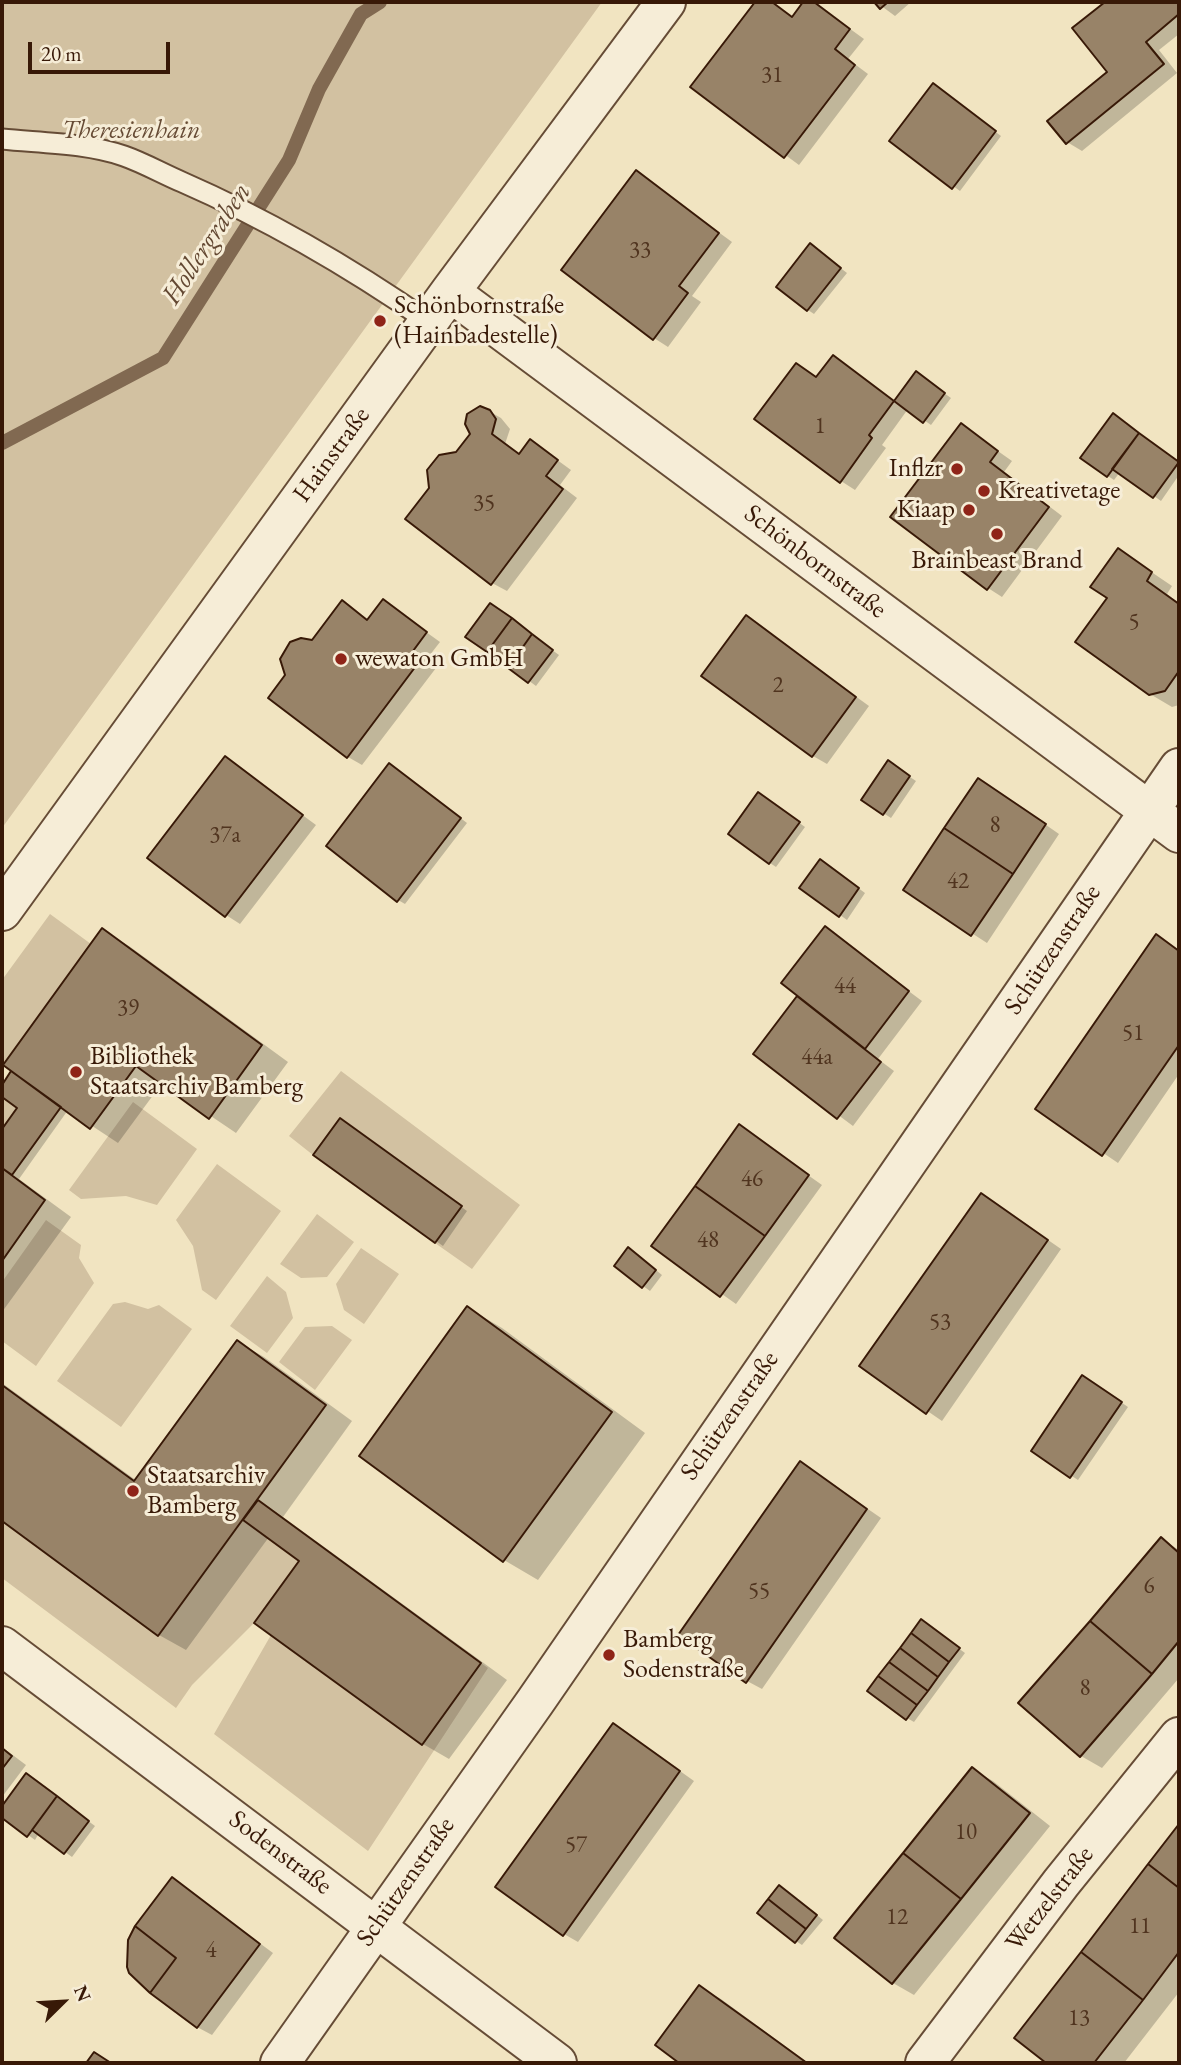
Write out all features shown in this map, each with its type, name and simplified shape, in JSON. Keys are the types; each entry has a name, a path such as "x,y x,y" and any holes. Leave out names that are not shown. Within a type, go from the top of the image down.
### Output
{"street":[{"name":"Hainstraße","path":"2,911 439,307 666,2"},
{"name":"Schönbornstraße","path":"439,307 1165,822"},
{"name":"Schützenstraße","path":"280,2063 375,1924 1165,822 1179,768"},
{"name":"Sodenstraße","path":"2,1646 557,2063"},
{"name":"Wetzelstraße","path":"925,2063 1061,1883 1179,1737"}],"lane":[{"path":"2,139 74,146 122,156 213,195 363,276 439,307"}],"green space":[{"name":"Theresienhain","path":"2,2 602,2 2,828"},
{"path":"50,914 91,944 3,1065 2,980"},
{"path":"341,1071 520,1205 472,1269 435,1243 461,1206 341,1118 313,1155 289,1136"},
{"path":"2,1097 17,1108 2,1129"},
{"path":"133,1102 197,1149 157,1205 126,1196 81,1199 69,1190"},
{"path":"217,1164 281,1211 216,1300 202,1290 193,1246 176,1220"},
{"path":"317,1214 354,1242 327,1277 301,1278 280,1264"},
{"path":"46,1220 81,1245 79,1258 94,1283 36,1366 2,1341 2,1282"},
{"path":"361,1248 399,1274 364,1324 344,1310 336,1284"},
{"path":"267,1276 286,1292 293,1318 267,1353 230,1326"},
{"path":"125,1302 148,1309 159,1305 192,1329 121,1427 57,1381 113,1304"},
{"path":"332,1326 352,1340 315,1390 279,1362 305,1327"},
{"path":"243,1520 299,1561 254,1623 192,1685 176,1708 2,1578 2,1521 158,1636"},
{"path":"271,1635 422,1745 481,1663 488,1668 368,1851 214,1734"}],"building":[{"path":"755,2 772,2 792,17 803,2 814,2 850,29 835,49 855,65 784,158 690,87"},
{"path":"874,2 888,2 880,9"},
{"path":"1105,2 1179,2 1179,14 1146,42 1164,64 1066,144 1047,121 1107,72 1072,28"},
{"path":"933,83 996,131 952,189 889,141"},
{"path":"636,170 719,233 679,286 688,293 653,340 561,270"},
{"path":"810,243 841,268 807,311 776,287"},
{"path":"833,355 894,401 869,435 872,438 840,483 754,419 796,363 816,377"},
{"path":"916,371 945,393 923,423 894,401"},
{"path":"480,406 490,410 496,419 492,434 519,454 530,439 558,460 546,476 563,489 491,585 405,519 429,488 427,470 439,455 456,452 470,434 465,424 467,414"},
{"path":"1113,413 1139,433 1107,477 1080,458"},
{"path":"961,423 998,451 990,462 1049,507 987,590 890,517"},
{"path":"1139,433 1179,462 1153,498 1112,469"},
{"path":"1118,548 1152,572 1147,581 1179,604 1179,671 1165,691 1149,695 1075,642 1107,598 1090,587"},
{"path":"383,599 427,632 413,651 422,658 347,758 268,698 285,675 280,659 290,642 301,638 312,640 342,600 367,620"},
{"path":"490,603 512,618 487,652 465,637"},
{"path":"746,615 856,697 812,757 701,676"},
{"path":"512,618 532,634 508,668 487,652"},
{"path":"532,634 553,650 528,683 508,668"},
{"path":"225,756 303,815 225,917 147,858"},
{"path":"888,760 910,776 883,815 861,800"},
{"path":"389,763 461,818 397,902 326,846"},
{"path":"978,778 1046,824 1013,874 944,828"},
{"path":"758,792 800,822 769,864 728,834"},
{"path":"944,828 1013,874 971,936 903,890"},
{"path":"820,859 859,888 839,917 799,888"},
{"path":"825,926 909,991 865,1049 781,983"},
{"path":"102,928 262,1045 209,1119 136,1066 90,1129 3,1065"},
{"path":"1156,934 1179,951 1179,1045 1102,1156 1035,1109"},
{"path":"797,996 881,1062 837,1119 753,1054"},
{"path":"11,1071 61,1107 12,1175 2,1168 2,1129 17,1108 2,1097 2,1085"},
{"path":"340,1118 462,1206 435,1243 313,1155"},
{"path":"739,1124 809,1175 765,1236 695,1186"},
{"path":"2,1168 45,1200 2,1261"},
{"path":"695,1186 765,1236 720,1297 651,1246"},
{"path":"981,1193 1048,1240 926,1414 859,1366"},
{"path":"628,1247 656,1270 642,1288 614,1266"},
{"path":"467,1306 612,1412 503,1562 359,1456"},
{"name":"Staatsarchiv Bamberg","path":"237,1340 326,1405 158,1636 2,1521 2,1385 134,1481"},
{"path":"1082,1375 1122,1402 1070,1478 1031,1451"},
{"path":"800,1461 867,1509 746,1683 678,1635"},
{"path":"258,1500 481,1663 422,1745 254,1623 299,1561 243,1520"},
{"path":"1161,1537 1179,1553 1179,1641 1152,1674 1090,1621"},
{"path":"921,1619 960,1648 949,1662 911,1633"},
{"path":"1090,1621 1152,1674 1080,1757 1018,1703"},
{"path":"911,1633 949,1662 938,1677 900,1648"},
{"path":"900,1648 938,1677 928,1691 889,1662"},
{"path":"889,1662 928,1691 917,1705 878,1676"},
{"path":"878,1676 917,1705 906,1720 867,1691"},
{"path":"613,1723 680,1771 563,1936 495,1887"},
{"path":"2,1748 12,1756 2,1769"},
{"path":"972,1767 1030,1813 961,1899 903,1853"},
{"path":"26,1773 57,1796 27,1837 2,1818 2,1806"},
{"path":"57,1796 89,1821 64,1854 32,1830"},
{"path":"1179,1824 1179,1888 1148,1864"},
{"path":"903,1853 961,1899 892,1984 834,1938"},
{"path":"1148,1864 1179,1888 1179,1952 1143,2000 1081,1952"},
{"path":"172,1877 260,1944 197,2028 150,1993 176,1958 135,1926"},
{"path":"779,1885 817,1915 806,1929 768,1899"},
{"path":"768,1899 806,1929 795,1943 757,1913"},
{"path":"135,1926 176,1958 150,1993 129,1973 127,1967 128,1940"},
{"path":"1081,1952 1143,2000 1094,2063 1046,2063 1014,2038"},
{"path":"699,1985 807,2063 679,2063 655,2045"},
{"path":"94,2052 111,2063 86,2063"}],"waterway":[{"name":"Hollergraben","path":"2,443 163,358 289,160 319,89 361,14 380,2"}],"place":[{"name":"Schönbornstraße (Hainbadestelle)","path":"380,321"},
{"name":"Inflzr","path":"957,469"},
{"name":"Kreativetage","path":"984,491"},
{"name":"Kiaap","path":"969,510"},
{"name":"Brainbeast Brand","path":"997,534"},
{"name":"wewaton GmbH","path":"341,659"},
{"name":"Bibliothek Staatsarchiv Bamberg","path":"76,1072"},
{"name":"Staatsarchiv Bamberg","path":"133,1491"},
{"name":"Bamberg Sodenstraße","path":"609,1655"}]}
